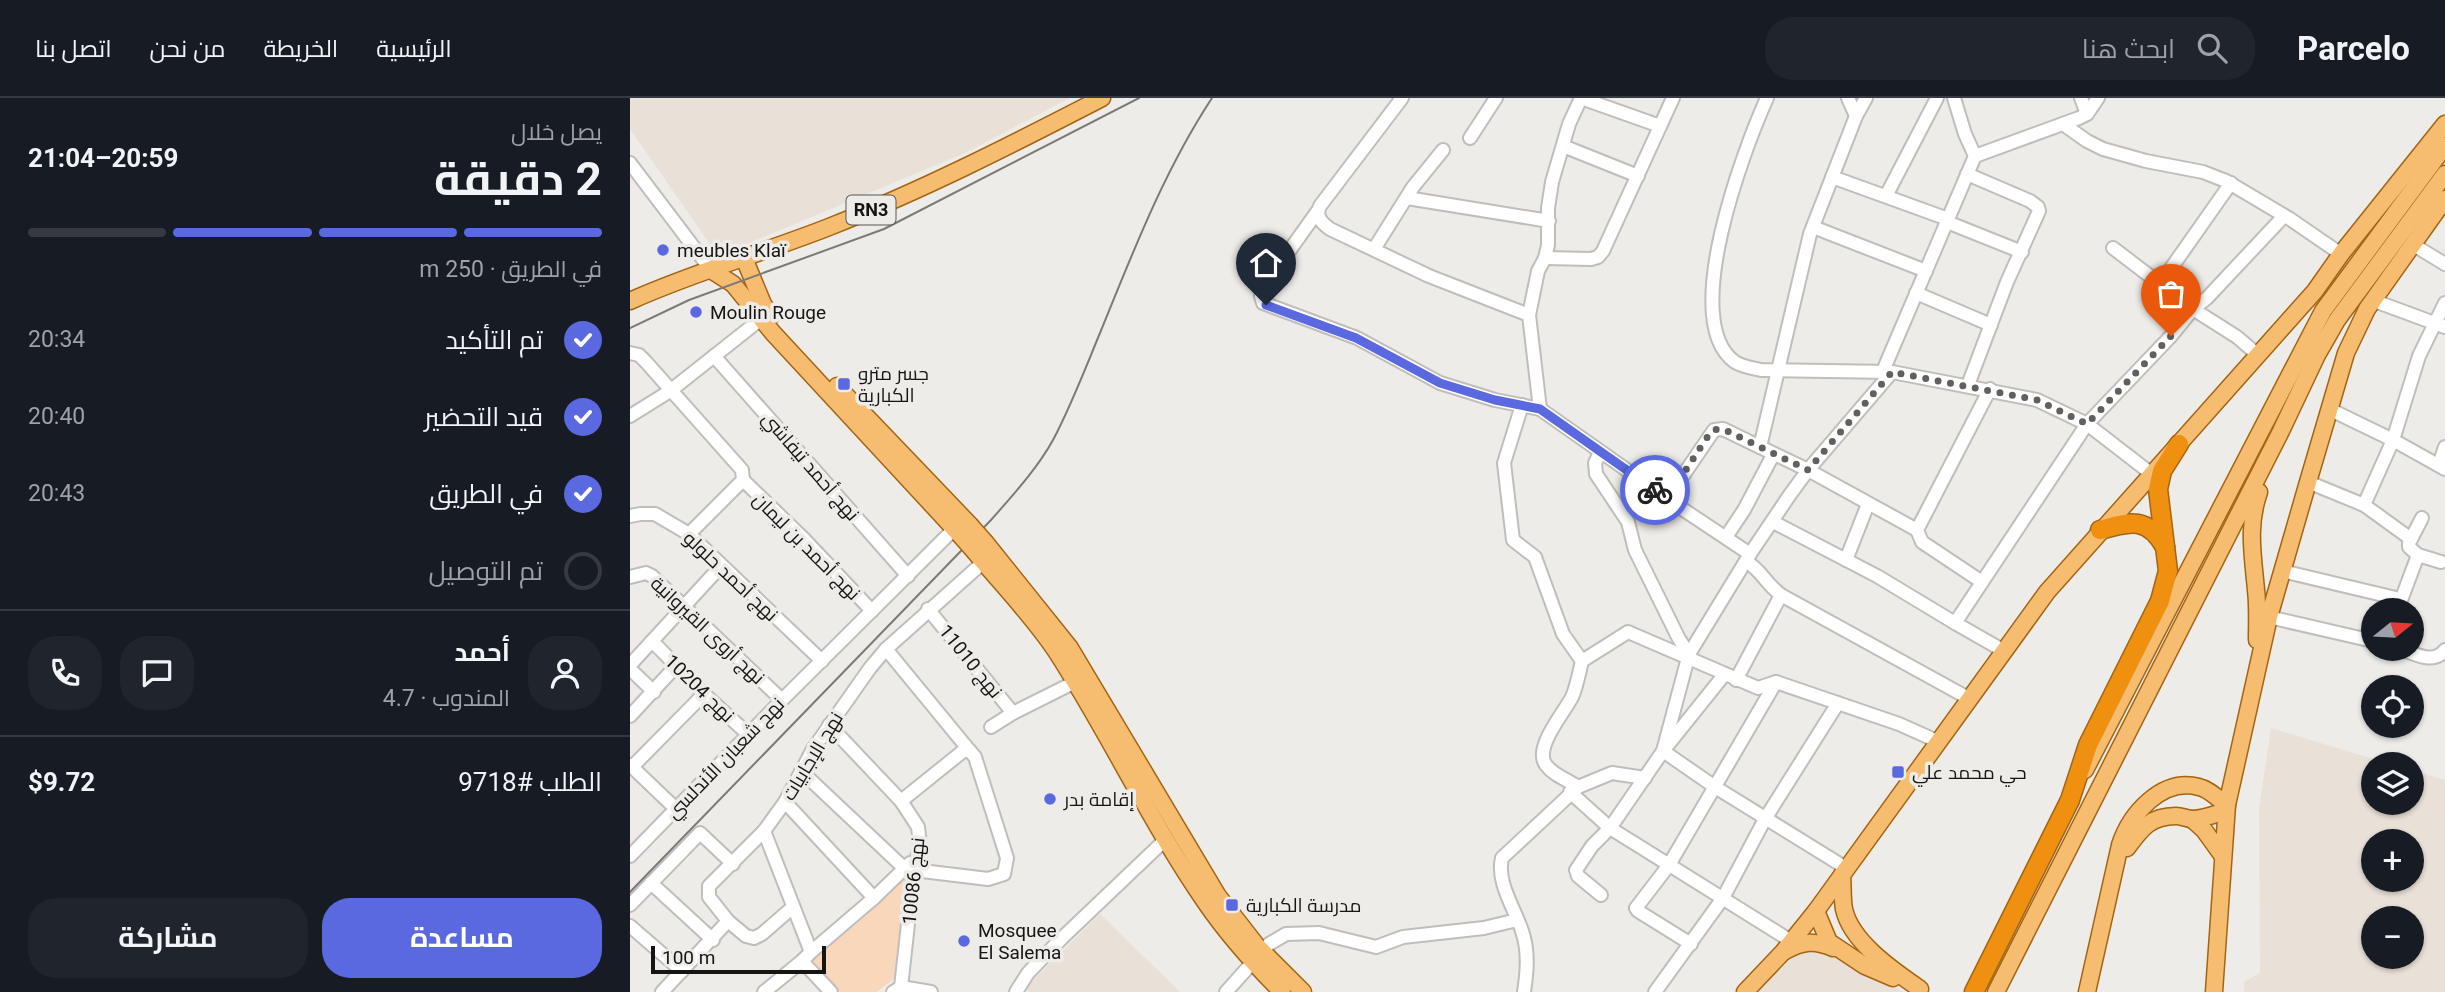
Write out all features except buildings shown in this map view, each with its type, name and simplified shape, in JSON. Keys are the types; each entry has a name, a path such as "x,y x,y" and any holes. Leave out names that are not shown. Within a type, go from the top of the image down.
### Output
{"highway":[{"path":"1974,992 2070,800 2088,745 2161,601 2168,571 2158,489 2162,471 2179,444"},
{"path":"2100,530 2122,523 2148,526 2157,533 2167,550"}],"main road":[{"name":"RN3","path":"630,301 668,284 892,201 1102,98"},
{"path":"1745,992 1817,910 2047,592 2315,291 2341,254 2445,124"},
{"path":"2070,800 2323,311 2445,146"},
{"path":"1996,992 2337,320 2445,174"},
{"path":"2214,992 2226,808 2269,617 2329,409 2346,353 2372,300 2445,200"},
{"path":"744,258 767,311 984,552 1081,680 1282,992"},
{"path":"711,270 733,284 761,319 962,527"},
{"path":"2258,661 2256,593 2250,544 2252,511 2281,431"},
{"path":"1081,680 1165,840 1205,903 1259,958 1303,992"},
{"path":"2087,992 2120,845 2127,828 2145,804 2158,794 2188,785 2202,787 2226,808"},
{"path":"2117,861 2138,831 2149,822 2160,817 2179,816 2192,819 2226,808"},
{"path":"2192,819 2222,855"},
{"path":"1844,872 1843,905 1854,929 1877,957 1922,991"},
{"path":"1817,910 1835,916 1854,929"},
{"path":"1817,910 1825,936 1842,951 1865,966 1922,991"},
{"path":"1787,946 1814,941 1842,951"}],"street":[{"path":"1402,98 1272,275 1261,296 1263,303 1356,338 1440,383 1495,400 1540,409 1667,499 1726,537 1748,557 1781,595 1970,699"},
{"path":"1470,138 1496,98"},
{"path":"1540,409 1529,315 1538,271 1545,258 1550,234 1549,197 1569,124 1581,98 1660,126"},
{"path":"1545,258 1591,259 1598,257 1603,251 1673,98"},
{"path":"1767,98 1739,166 1717,253 1713,313 1722,348 1734,361 1746,367 1778,371 1887,372 1990,389 2037,400 2087,424 2152,475"},
{"path":"1848,98 1856,116"},
{"path":"1760,447 1812,227 1856,116 1866,98"},
{"path":"1886,196 1937,98"},
{"path":"1954,98 1975,156"},
{"path":"2081,98 2087,114"},
{"path":"1663,751 1688,656 1748,557 1808,470 1887,372 1916,293 1975,156 2087,114 2098,98"},
{"path":"2063,124 2087,142 2103,149 2203,172 2231,183 2341,254"},
{"path":"1563,146 1637,176"},
{"path":"1374,248 1443,150"},
{"path":"630,163 711,270"},
{"path":"1967,174 2038,207 2037,219 1968,385"},
{"path":"1832,177 1947,220 2022,252"},
{"path":"2160,284 2231,183"},
{"path":"1407,198 1549,221"},
{"path":"1317,212 1319,219 1330,229 1438,279 1529,315"},
{"path":"1955,623 2087,424 2171,336 2193,309 2207,298 2284,216"},
{"path":"1812,227 1926,271"},
{"path":"2412,244 2445,264"},
{"path":"2113,248 2258,355"},
{"path":"1916,293 1992,325"},
{"path":"2372,300 2440,325"},
{"path":"2364,505 2393,440 2419,356 2440,325 2445,303"},
{"path":"630,416 670,391 761,319"},
{"name":"نهج أحمد بن ليمان","path":"630,354 639,355 646,362 742,470 743,480 872,611"},
{"name":"نهج أحمد تيفاشي","path":"714,356 908,576"},
{"path":"1917,530 1990,389"},
{"path":"1522,405 1504,463 1513,540 1532,553 1538,563 1563,634 1582,661"},
{"path":"2329,409 2442,467 2445,447"},
{"path":"1667,499 1714,430 1723,429 1808,470 1917,530 1922,542 1982,582"},
{"path":"1600,452 1595,463 1596,474 1628,522 1635,550 1688,656"},
{"path":"1726,537 1744,510 1773,455"},
{"path":"689,534 743,480"},
{"path":"2308,482 2364,505 2411,539"},
{"path":"1846,560 1868,504"},
{"name":"نهج أحمد حلولو","path":"630,516 655,514 689,534 821,661"},
{"path":"2422,518 2409,547 2418,555 2441,562"},
{"path":"1773,522 1846,560 2004,651"},
{"name":"نهج شعبان الأندلسي","path":"630,856 821,661 962,527"},
{"name":"نهج الإجابيات","path":"728,921 709,897 709,886 764,831 785,802 829,725 886,649 984,552"},
{"path":"2402,598 2418,555"},
{"path":"654,692 630,667 721,566"},
{"path":"2282,571 2375,598"},
{"name":"نهج أروى القيروانية","path":"630,577 646,573 652,576 782,700"},
{"path":"1601,895 1578,876 1576,870 1592,846 1610,828 1663,751 1730,677 1781,595"},
{"name":"نهج 11010","path":"928,609 1013,713"},
{"path":"2269,617 2361,638"},
{"path":"1787,946 1723,898 1610,828 1574,790 1548,768 1543,758 1555,722 1574,692 1582,661 1628,632 1758,688 1776,682 1899,724 1937,741"},
{"name":"نهج 10204","path":"652,641 748,734"},
{"path":"801,771 911,865 988,879 1004,874 1007,858 975,757 886,649"},
{"path":"2424,657 2438,658 2445,650"},
{"path":"630,716 677,666"},
{"path":"991,727 1013,713 1081,680"},
{"path":"1691,944 1636,910 1669,865 1776,682"},
{"path":"676,808 631,766 704,694"},
{"path":"1655,992 1723,898 1765,820 1838,703"},
{"name":"نهج 10086","path":"829,725 901,801 918,827 919,844 911,865 897,990"},
{"path":"901,801 962,752 969,750"},
{"path":"1663,751 1844,872"},
{"path":"1524,992 1526,952 1522,931 1502,876 1502,858 1574,790 1612,773 1645,778"},
{"path":"785,802 874,898"},
{"path":"764,831 793,907 806,956 831,992"},
{"path":"630,905 700,832 733,864"},
{"path":"630,834 641,844"},
{"path":"1016,992 1028,973 1062,938 1165,840"},
{"path":"762,992 911,865"},
{"path":"651,883 713,940"},
{"path":"662,992 728,921 746,936 754,938 793,907"},
{"path":"1226,992 1269,944 1286,934 1319,933 1376,947 1403,937 1484,928 1517,920"},
{"path":"630,926 682,971"},
{"path":"897,990 931,992"}],"shaded area":[{"path":"630,98 1070,98 965,153 718,256 630,129"},
{"path":"2271,728 2361,755 2361,815 2424,815 2424,774 2445,780 2445,992 2244,992 2244,982 2260,973 2259,809"},
{"path":"906,873 909,876 896,977 877,992 840,992 813,960 867,915"},
{"path":"1100,914 1180,992 1029,992 1025,988"},
{"path":"1812,950 1836,957 1904,992 1753,992 1790,954"}],"tram line":[{"path":"630,328 689,300 884,229 1139,98"},
{"path":"630,892 991,520 1047,451 1066,414 1164,183 1212,98"}],"way so far":[{"path":"1655,490 1667,499 1706,439 1717,428 1808,470 1892,372 2037,400 2087,424 2171,336"}],"place":[{"name":"meubles Klaï","path":"663,250"},
{"name":"Moulin Rouge","path":"696,312"},
{"name":"جسر مترو الكبارية","path":"844,384"},
{"name":"حي محمد علي","path":"1898,772"},
{"name":"إقامة بدر","path":"1050,799"},
{"name":"مدرسة الكبارية","path":"1232,905"},
{"name":"Mosquee El Salema","path":"964,941"}],"route":[{"path":"1266,305 1374,346 1440,383 1495,400 1540,409 1655,490"}]}
